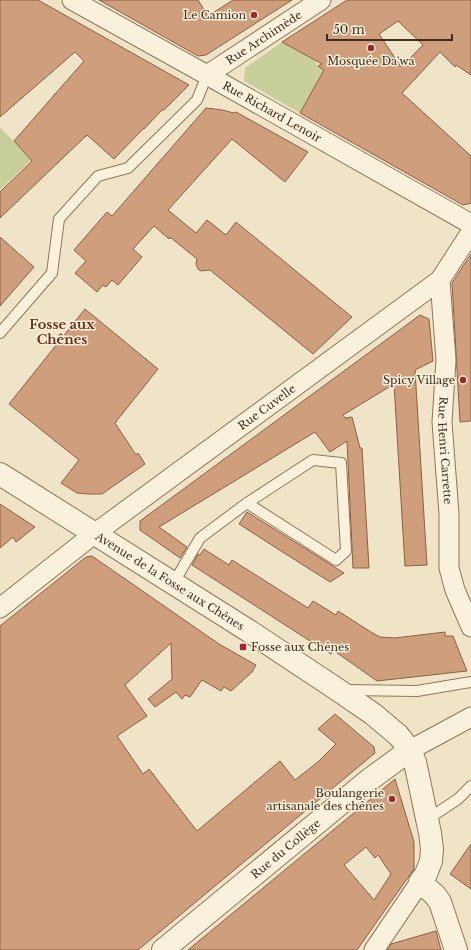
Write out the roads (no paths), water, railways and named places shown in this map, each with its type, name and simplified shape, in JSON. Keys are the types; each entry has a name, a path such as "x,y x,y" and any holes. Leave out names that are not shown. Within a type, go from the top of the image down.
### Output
{"street":[{"name":"Rue Richard Lenoir","path":"72,0 207,74 471,224"},
{"name":"Rue Archimède","path":"207,74 321,0"},
{"path":"440,280 471,232"},
{"name":"Rue Cuvelle","path":"0,608 94,534 440,280"},
{"name":"Rue Henri Carrette","path":"440,280 446,360 442,422 449,514 449,568 455,590 471,626"},
{"name":"Avenue de la Fosse aux Chênes","path":"0,474 249,631 338,690 393,730 410,750 418,770 428,818 432,842 432,855 428,868 420,882"},
{"path":"410,750 471,718"},
{"name":"Rue du Collège","path":"163,950 369,780 410,750"},
{"path":"374,950 420,882 435,895 440,902 456,950"}],"lane":[{"path":"0,333 52,273 59,219 98,176 128,168 197,100 207,74"},
{"path":"173,584 200,538 247,503 313,460 341,463 346,551 336,560 247,503"},
{"path":"338,690 418,691 471,682"},
{"path":"428,818 458,799 471,786"}],"place":[{"name":"Le Camion","path":"254,15"},
{"name":"Mosquée Da'wa","path":"371,48"},
{"name":"Spicy Village","path":"463,380"},
{"name":"Fosse aux Chênes","path":"243,647"},
{"name":"Boulangerie artisanale des chênes","path":"392,799"}],"district":[{"name":"Fosse aux Chênes","path":"62,332"}]}
